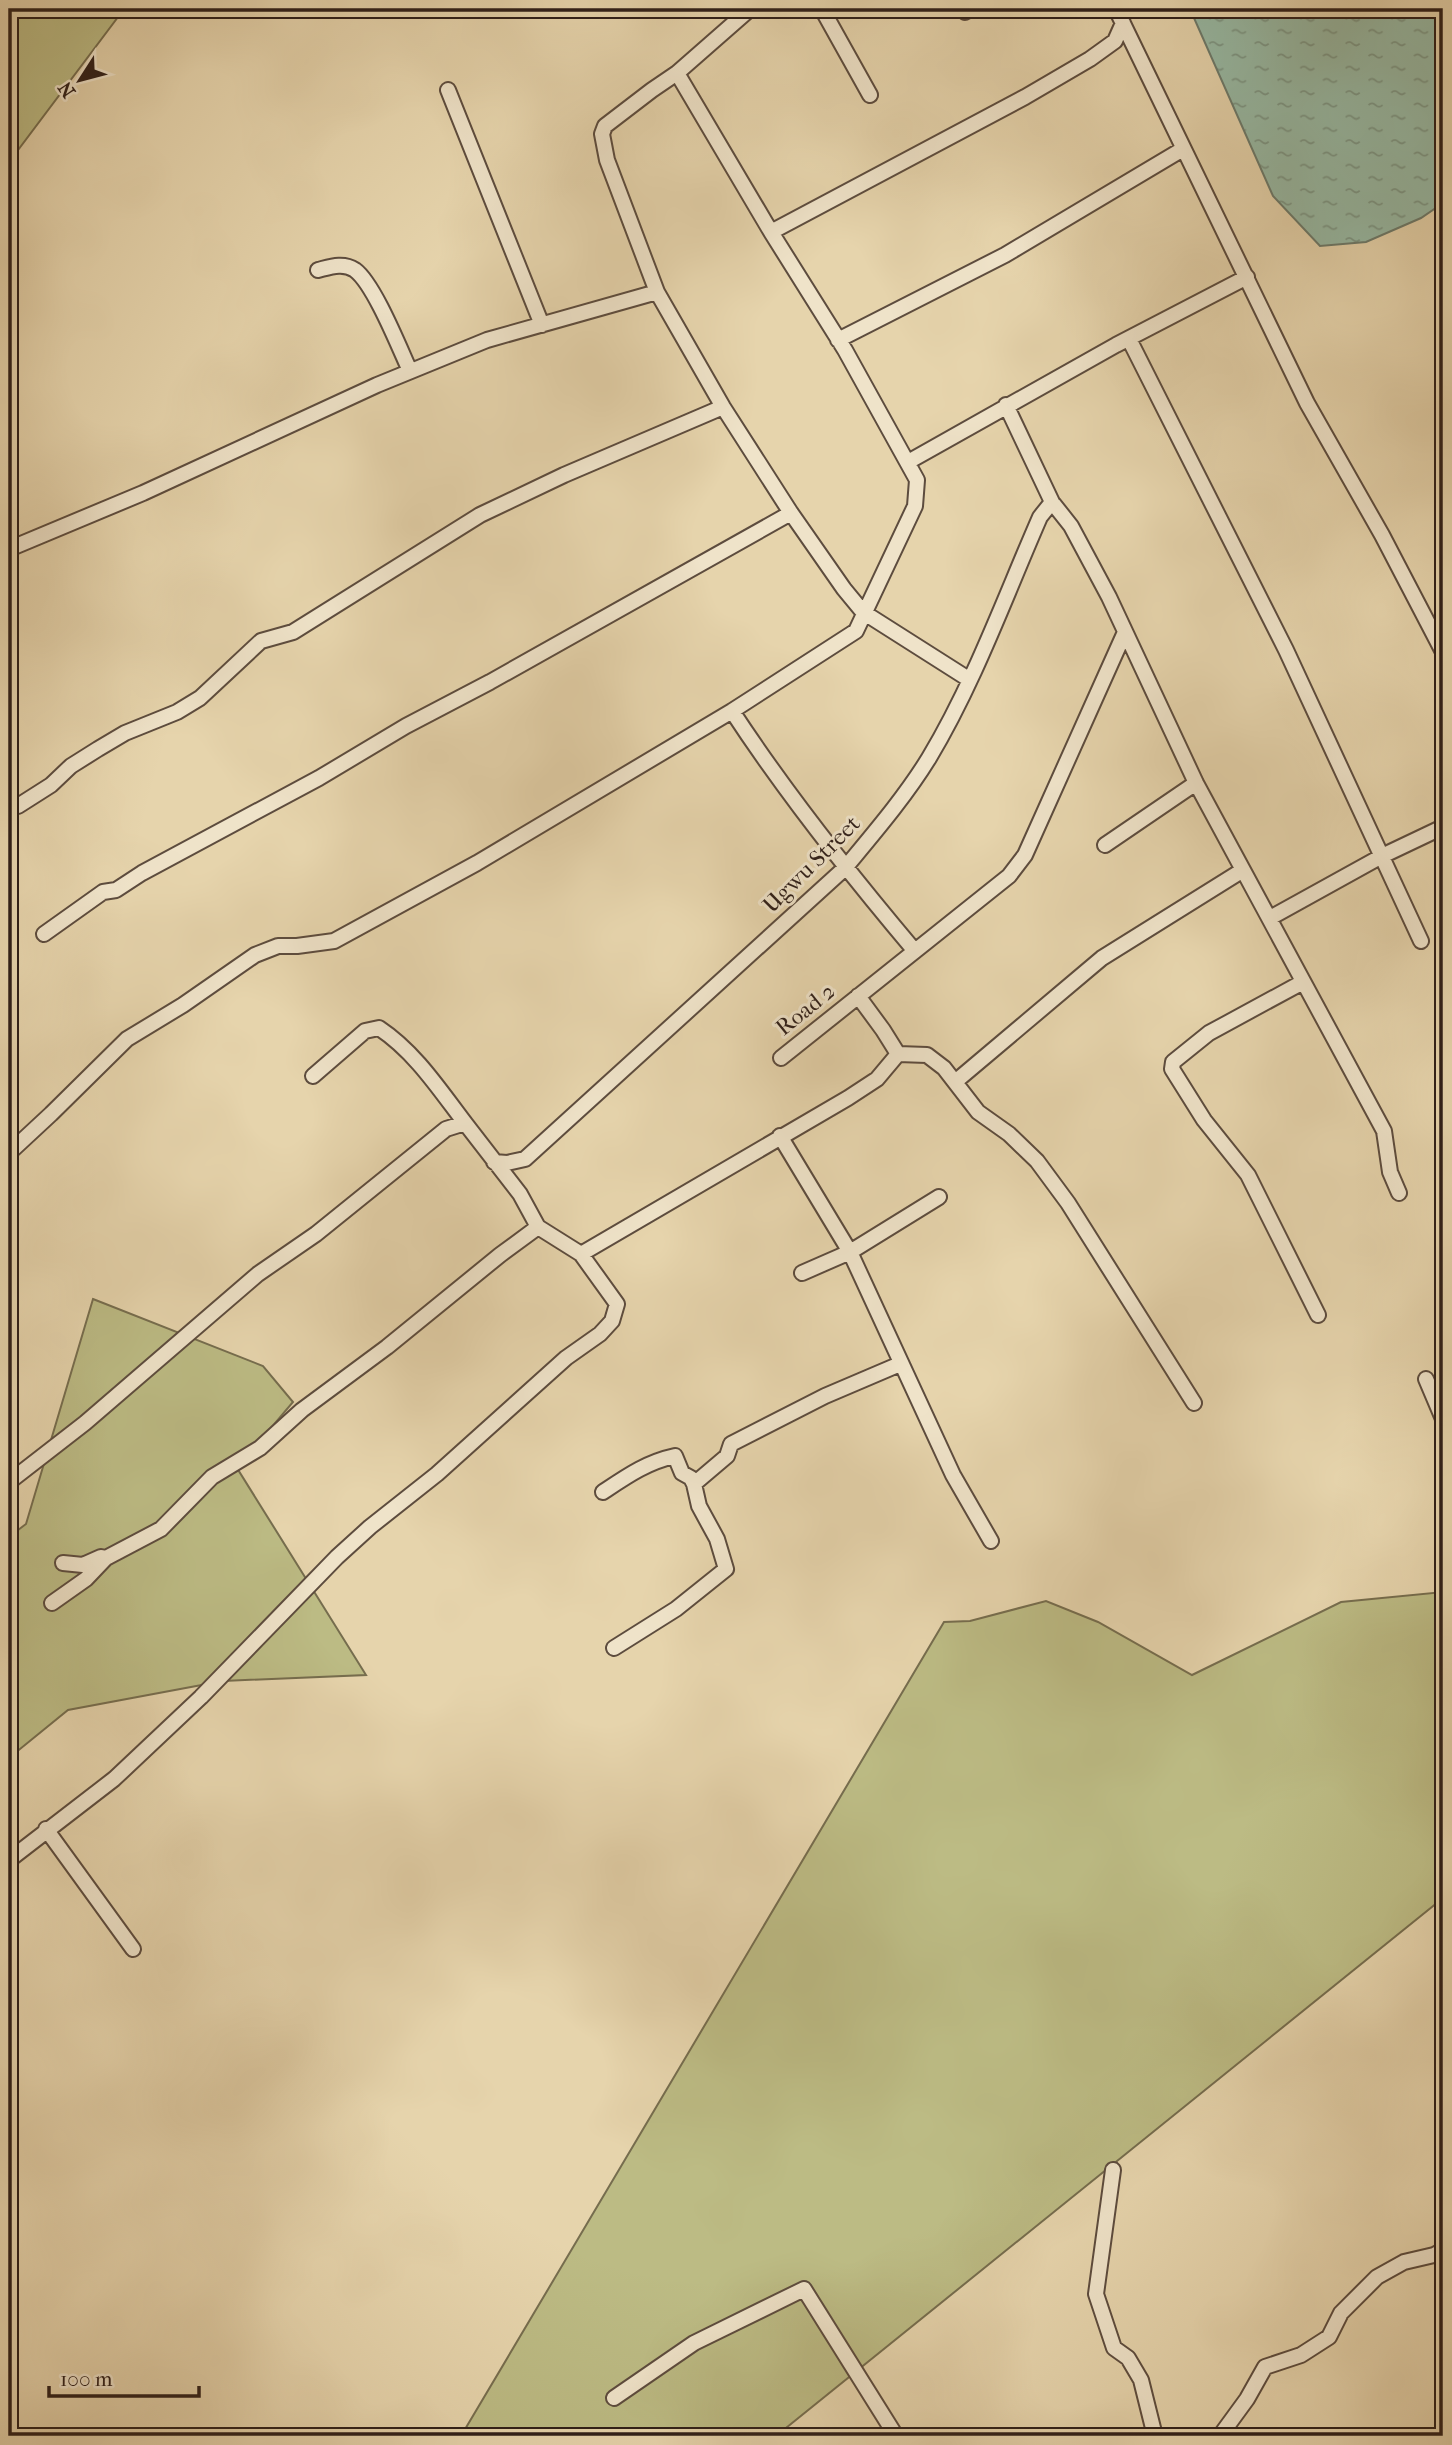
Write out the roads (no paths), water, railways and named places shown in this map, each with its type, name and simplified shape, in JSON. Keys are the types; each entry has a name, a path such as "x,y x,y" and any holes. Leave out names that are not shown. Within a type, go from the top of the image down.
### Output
{"street":[{"path":"750,9 677,73 606,127 602,134 607,160 657,292 723,407 844,589 863,612 970,680"},
{"path":"821,9 870,95"},
{"path":"1115,9 1307,403 1382,535 1443,652"},
{"path":"771,232 1090,59 1115,41 1123,23"},
{"path":"9,1153 127,1039 256,955 278,946 334,941 477,863 732,711 856,631 915,506 917,480 838,340 677,73"},
{"path":"448,90 542,325"},
{"path":"838,340 1005,255 1183,149"},
{"path":"318,270 339,265 354,270 368,285 410,371"},
{"path":"908,462 1006,405 1247,278"},
{"path":"9,549 144,493 377,384 487,340 657,292"},
{"path":"1129,340 1286,650 1421,941"},
{"path":"1006,405 1052,502 1071,526 1109,597 1196,783 1384,1131 1390,1172 1399,1193"},
{"path":"18,806 51,785 71,766 116,738 177,712 200,698 261,641 293,632 480,514 723,407"},
{"name":"Ugwu Street","path":"494,1162 507,1164 525,1159 845,868 881,825 929,759 970,680 1040,517 1052,502"},
{"path":"44,934 103,892 116,890 142,873 319,778 406,726 490,682 791,513"},
{"name":"Road 2","path":"781,1058 1017,867 1025,855 1125,632"},
{"path":"732,711 773,773 845,868 914,950"},
{"path":"1105,845 1196,783"},
{"path":"1270,918 1382,856 1443,827"},
{"path":"955,1082 1102,958 1243,870"},
{"path":"1303,982 1209,1033 1173,1062 1172,1069 1205,1120 1248,1175 1318,1315"},
{"path":"858,996 898,1054"},
{"path":"9,1860 114,1779 201,1697 337,1557 437,1474 566,1358 600,1334 612,1321 617,1304 581,1254 538,1227 520,1194 421,1065 391,1036 379,1028 365,1031 313,1076"},
{"path":"898,1054 927,1055 944,1068 978,1112 1009,1134 1037,1161 1068,1203 1194,1403"},
{"path":"581,1254 877,1079 898,1054"},
{"path":"9,1482 85,1423 258,1273 316,1234 446,1129 465,1123"},
{"path":"780,1136 850,1252 953,1475 991,1541"},
{"path":"802,1273 850,1252 939,1197"},
{"path":"63,1563 83,1566 160,1529 212,1477 260,1448 302,1410 387,1347 538,1227"},
{"path":"694,1484 727,1456 731,1444 825,1396 900,1364"},
{"path":"1426,1379 1443,1419"},
{"path":"603,1492 634,1471 656,1460 675,1456 682,1473 691,1478 694,1484 699,1506 717,1539 726,1569 676,1609 614,1648"},
{"path":"86,1549 103,1557"},
{"path":"52,1603 86,1579 103,1557"},
{"path":"46,1829 133,1949"},
{"path":"1113,2170 1096,2294 1114,2348 1128,2358 1141,2380 1155,2436"},
{"path":"1220,2436 1247,2399 1265,2367 1301,2355 1329,2337 1341,2314 1377,2277 1404,2262 1434,2255 1443,2250"},
{"path":"614,2398 694,2343 804,2289 896,2436"}],"water":[{"path":"1190,9 1443,9 1443,203 1421,218 1366,242 1320,246 1273,196"}]}
